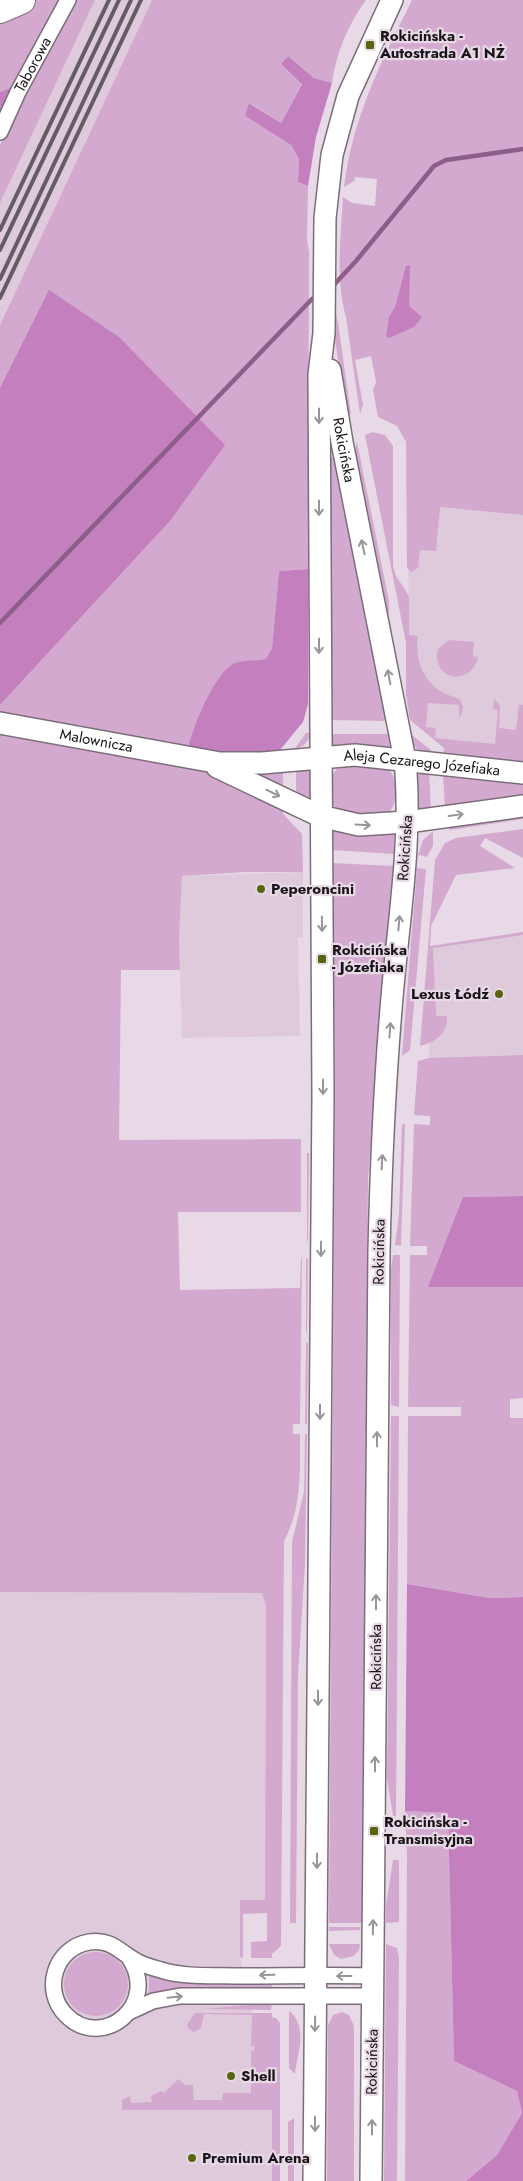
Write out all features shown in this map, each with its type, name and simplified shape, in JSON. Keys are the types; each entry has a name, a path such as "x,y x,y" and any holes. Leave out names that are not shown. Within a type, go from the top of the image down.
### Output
{"highway":[{"path":"0,9 22,0"}],"main road":[{"name":"Rokicińska","path":"314,2181 323,1090 319,376 324,333 327,189 338,130 348,96 392,0"},
{"name":"Rokicińska","path":"324,333 342,442 405,760 408,796 385,1099 380,1203 372,2181"},
{"name":"Malownicza","path":"0,723 192,759 229,764 320,757"},
{"name":"Aleja Cezarego Józefiaka","path":"320,757 355,755 523,773"},
{"name":"Malownicza","path":"192,759 229,772 320,816"},
{"path":"320,816 359,825 407,822 523,806"}],"street":[{"name":"Taborowa","path":"0,132 18,92 68,0"},
{"path":"373,1986 316,1986 180,1996 152,2001 129,2012 119,2021 105,2027 83,2026 75,2022 61,2010 54,1994 53,1985 56,1967 67,1952 82,1944 91,1942 108,1943 149,1967 181,1974 316,1986 373,1986"},
{"path":"128,1956 134,1964 139,1984 136,1999 129,2012"}],"shaded area":[{"path":"0,0 62,0 15,86 0,92"},
{"path":"76,0 95,0 0,203 0,145 17,106"},
{"path":"95,0 152,0 0,325 0,203"},
{"path":"152,0 366,0 344,40 336,61 332,83 314,78 288,56 281,64 302,83 281,123 250,103 245,116 291,145 299,159 298,182 308,186 308,569 279,571 272,648 266,659 258,661 188,750 0,716 0,705 170,521 224,445 0,388 0,325"},
{"path":"412,0 523,0 523,515 440,507 436,551 420,550 418,568 411,572 407,568 406,442 397,426 378,417 373,390 376,382 371,356 355,360 363,405 360,414 341,288 340,257 343,197 352,203 375,206 377,179 355,177 354,181 344,187 348,161 361,113 370,90"},
{"path":"288,56 314,78 332,83 316,137 308,186 298,182 299,159 291,145 245,116 249,103 281,123 302,84 281,64"},
{"path":"15,86 0,120 0,92"},
{"path":"410,265 409,306 422,317 414,327 389,338 386,336 389,317 395,307 406,266"},
{"path":"49,290 119,337 225,445 170,521 0,705 0,388"},
{"path":"332,300 338,322 351,415 347,411 332,323"},
{"path":"372,432 385,435 393,446 393,566 396,576 409,596 409,635 418,636 419,660 421,668 429,681 442,692 460,700 463,706 462,714 459,717 459,705 428,703 426,727 436,728 435,738 495,744 498,710 493,709 494,698 500,706 499,728 516,730 519,704 523,705 523,764 444,756 444,748 410,720 406,695 406,643 365,435"},
{"path":"357,442 389,601 389,614 387,615 355,450"},
{"path":"331,457 334,459 386,721 331,720"},
{"path":"408,492 523,503 523,745 448,751 425,731 409,711"},
{"path":"308,569 308,704 303,722 280,750 281,753 259,755 188,750 199,715 219,678 235,663 266,659 272,648 279,571"},
{"path":"449,640 474,642 473,656 478,657 474,667 468,673 461,676 453,676 446,674 440,668 437,660 438,649"},
{"path":"0,730 200,769 283,805 283,814 302,834 303,872 246,872 182,876 179,937 180,970 121,970 119,1140 301,1139 301,1212 178,1212 180,1290 300,1288 302,1259 300,1424 293,1424 293,1434 300,1434 300,1475 294,1516 284,1541 281,1946 272,1954 272,1958 251,1958 251,1942 267,1941 267,1913 243,1914 243,1958 240,1957 240,1900 265,1900 266,1606 262,1593 0,1592"},
{"path":"408,732 431,750 432,754 423,752 412,745"},
{"path":"306,733 313,733 304,745 293,751"},
{"path":"331,734 388,734 390,749 334,747 331,745"},
{"path":"343,764 386,767 394,778 396,787 395,803 390,810 384,815 376,816 339,812 332,800 330,786 334,773"},
{"path":"311,766 314,802 296,796 296,767"},
{"path":"283,769 283,789 255,775 255,773"},
{"path":"412,771 429,771 431,810 417,813"},
{"path":"443,773 523,781 523,797 445,809"},
{"path":"523,815 523,819 450,830 447,826"},
{"path":"336,829 394,834 394,854 332,850 332,832"},
{"path":"523,829 523,858 485,838 480,846 515,868 456,875 431,926 430,946 523,932 523,935 433,948 436,1016 447,1016 447,1022 443,1032 435,1040 420,1046 435,860 445,843 456,838"},
{"path":"433,831 433,846 427,857 418,856 423,840"},
{"path":"332,863 393,866 368,1179 362,1923 329,1923 335,1071"},
{"path":"417,868 426,869 410,1050 402,1056"},
{"path":"303,872 303,938 298,937 300,1036 182,1038 179,937 182,876"},
{"path":"523,934 523,1057 429,1061 430,948"},
{"path":"523,1055 523,1196 463,1197 429,1287 523,1287 523,1398 510,1399 510,1418 523,1418 523,1597 490,1598 407,1584 408,1416 461,1416 461,1407 408,1407 410,1255 427,1255 427,1246 410,1246 414,1124 430,1125 430,1116 414,1115 418,1061 429,1058"},
{"path":"405,1123 401,1246 395,1245 399,1215 402,1125"},
{"path":"307,1153 309,1153 308,1241 307,1241"},
{"path":"523,1196 523,1287 428,1287 463,1197"},
{"path":"393,1255 400,1255 399,1407 391,1405 391,1270"},
{"path":"306,1259 308,1259 307,1333 306,1333"},
{"path":"306,1343 308,1343 307,1424 305,1424"},
{"path":"391,1416 399,1416 396,1816 393,1816 387,1779"},
{"path":"305,1434 307,1434 305,1563 298,1674 296,1923 290,1923 292,1542 304,1492"},
{"path":"407,1584 490,1598 523,1597 523,2181 466,2181 497,2155 522,2113 517,2091 454,2061 448,1813 405,1811"},
{"path":"0,1592 262,1593 266,1606 265,1900 240,1901 240,1957 273,2110 272,2181 0,2181"},
{"path":"405,1811 448,1813 454,2061 517,2091 522,2113 497,2155 466,2181 405,2181 407,1854"},
{"path":"393,1860 399,1860 399,1922 386,1923 386,1905"},
{"path":"329,1927 360,1927 360,1930 329,1931"},
{"path":"329,1944 360,1944 359,1950 354,1956 341,1959 334,1955"},
{"path":"386,1944 397,1948 399,1958 397,2181 384,2181"},
{"path":"90,1952 102,1952 119,1961 126,1972 128,1984 126,1996 119,2007 102,2016 90,2016 78,2011 69,2002 64,1990 64,1978 69,1966 78,1957"},
{"path":"149,1974 187,1982 272,1983 272,1988 183,1988 149,1994"},
{"path":"272,2003 271,2010 204,2009"},
{"path":"289,2011 299,2024 300,2032 295,2074 289,2068"},
{"path":"342,2012 349,2015 354,2026 354,2181 327,2181 328,2025 333,2015"},
{"path":"195,2013 272,2013 272,2017 276,2018 280,2023 280,2181 272,2181 272,2110 122,2110 122,2100 130,2096 131,2103 152,2102 151,2096 161,2091 164,2093 178,2079 185,2085 193,2085 194,2100 222,2100 223,2093 251,2093 251,2051 254,2051 254,2046 251,2046 252,2015 204,2014 201,2028 194,2032 187,2025"},
{"path":"294,2118 294,2181 288,2181 288,2122"}],"waterway":[{"path":"331,288 356,261 434,166 446,160 523,149"},
{"path":"0,623 312,299 318,296"}],"railway":[{"path":"0,230 109,0"},
{"path":"0,250 119,0"},
{"path":"0,279 131,0"},
{"path":"0,298 141,0"}],"place":[{"name":"Rokicińska - Autostrada A1 NŻ","path":"370,45"},
{"name":"Peperoncini","path":"261,889"},
{"name":"Rokicińska - Józefiaka","path":"322,959"},
{"name":"Lexus Łódź","path":"499,994"},
{"name":"Rokicińska - Transmisyjna","path":"374,1831"},
{"name":"Shell","path":"231,2076"},
{"name":"Premium Arena","path":"192,2158"}]}
